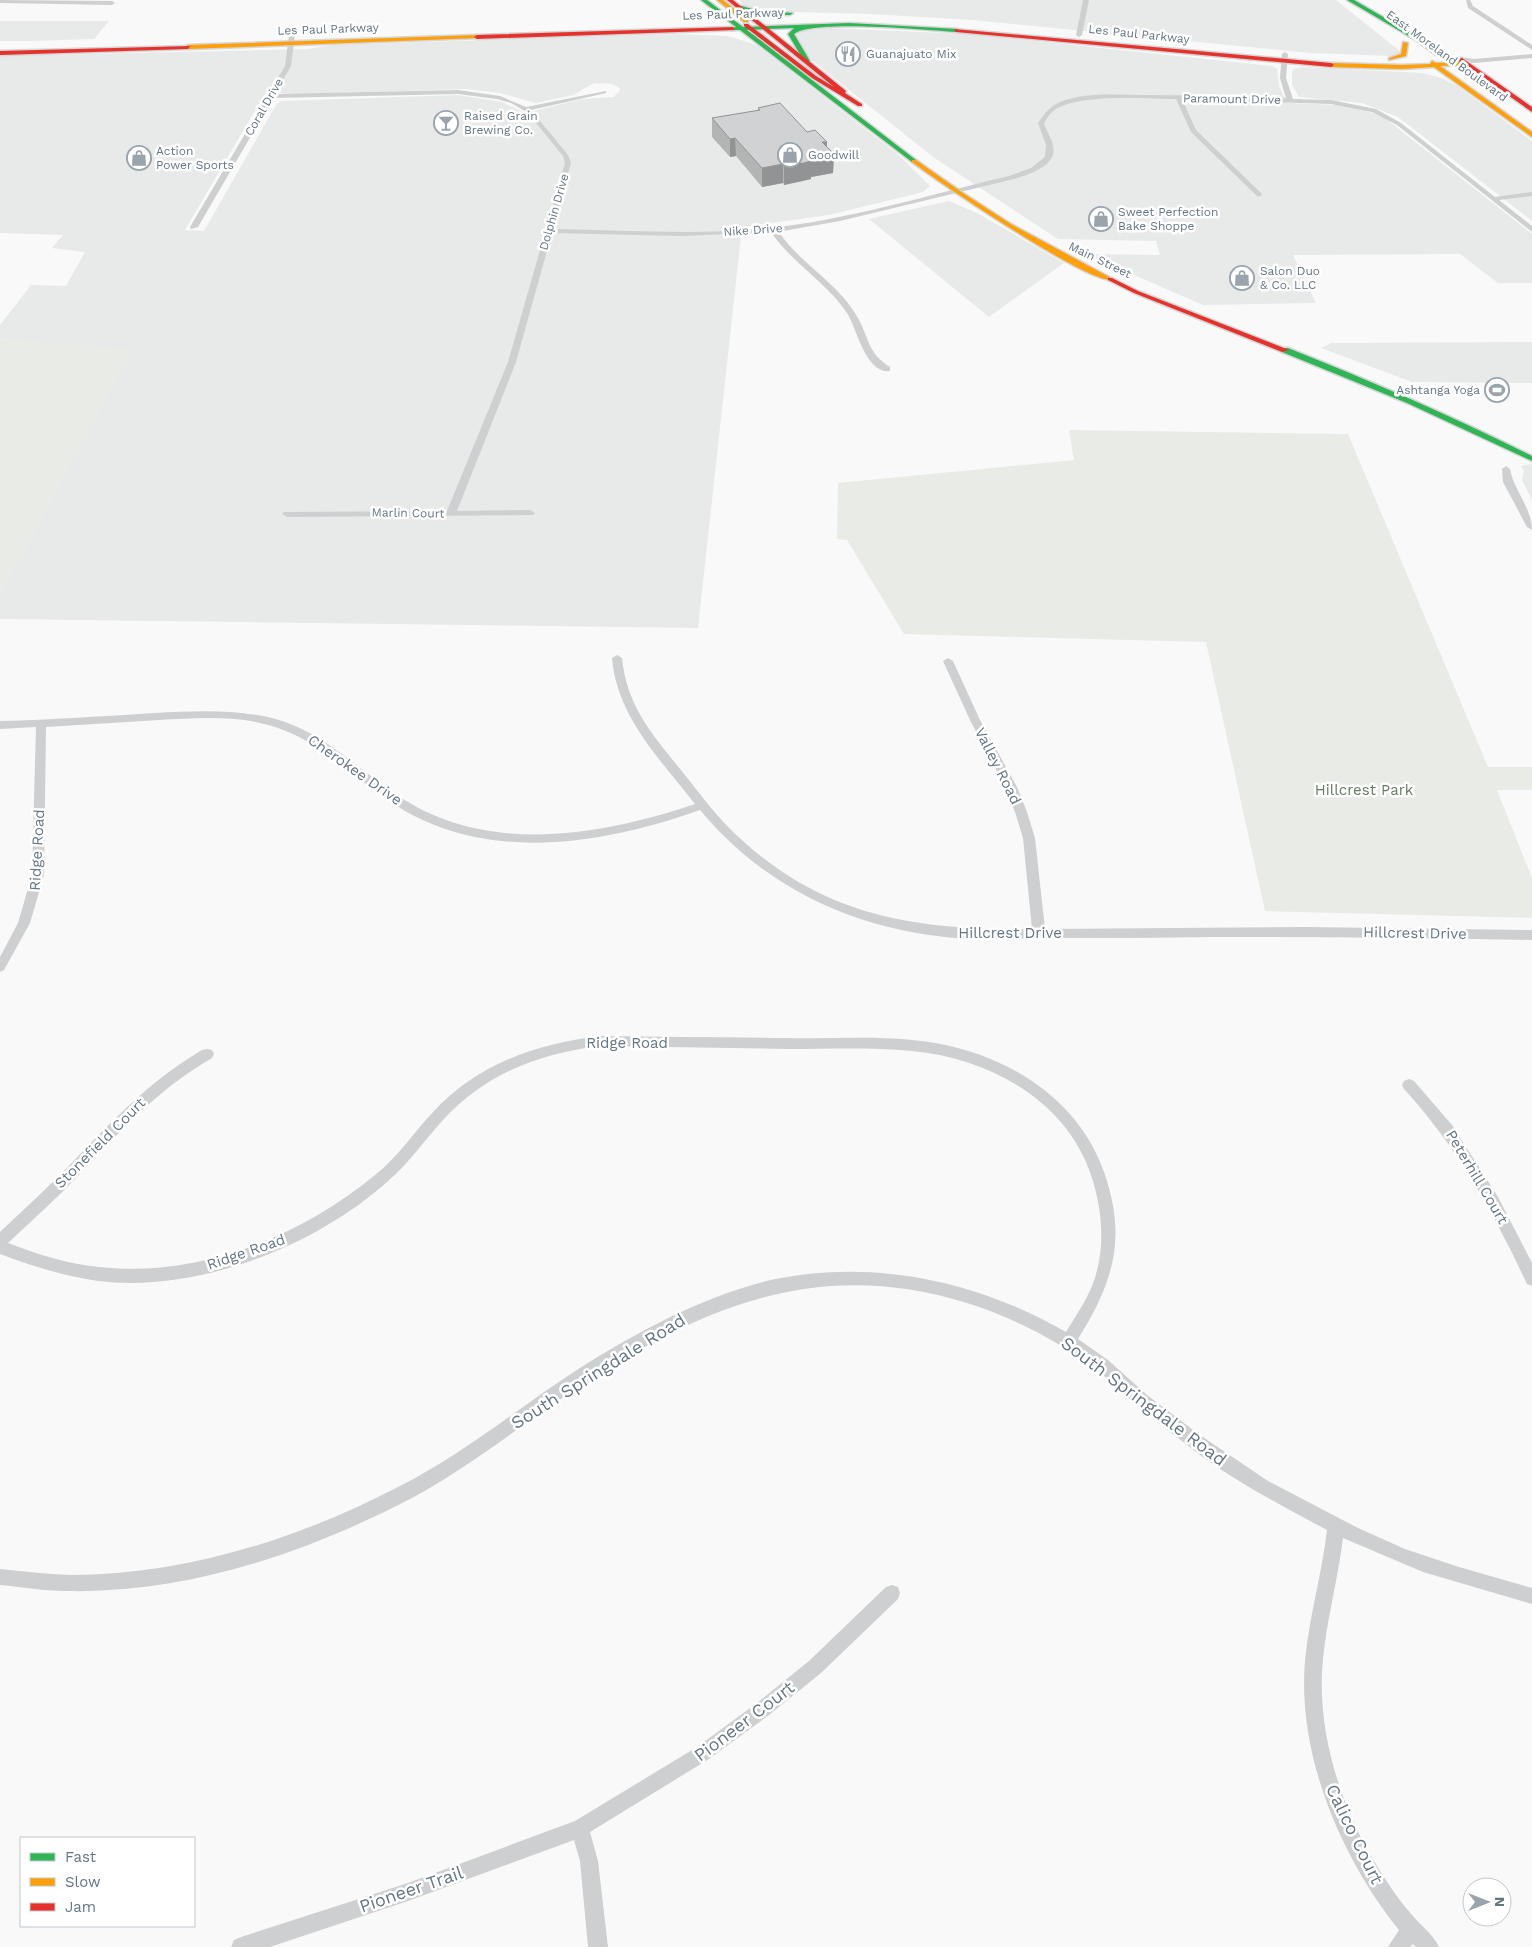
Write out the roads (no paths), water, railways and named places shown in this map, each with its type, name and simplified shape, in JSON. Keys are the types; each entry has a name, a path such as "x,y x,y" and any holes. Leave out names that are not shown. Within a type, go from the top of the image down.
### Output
{"main road":[{"path":"720,0 814,77 860,105"},
{"name":"East Moreland Boulevard","path":"1345,0 1405,43 1501,88 1532,110"},
{"path":"1350,0 1449,62 1532,121"},
{"path":"680,22 702,18 711,11 706,2"},
{"name":"Main Street","path":"706,2 749,25 807,61 860,105 968,187 1038,232 1114,272 1224,319 1366,369"},
{"path":"734,3 756,12 806,14"},
{"name":"Main Street","path":"734,3 749,25 953,191 1022,234 1087,270 1136,292 1375,385 1463,423 1532,459"},
{"name":"East Moreland Boulevard","path":"1386,7 1449,62 1458,81 1532,135"},
{"path":"807,61 794,42 792,33 823,20 881,19"},
{"name":"Les Paul Parkway","path":"0,43 204,38 292,39 429,34 496,28 680,22 749,25 881,19 966,24 1079,38 1284,58 1391,59 1449,62"},
{"name":"Les Paul Parkway","path":"0,52 292,39 684,33 749,25 823,20 1180,45 1284,58 1310,64 1366,68 1449,62"},
{"path":"0,52 204,38"},
{"path":"1391,59 1404,55 1405,43"},
{"path":"1488,60 1487,67 1501,88"},
{"path":"1310,64 1449,62"},
{"path":"1366,68 1427,72 1458,81"},
{"path":"1022,234 1034,235 1062,249 1080,254"},
{"path":"1340,371 1349,363"},
{"path":"1375,385 1385,377"},
{"path":"1463,423 1474,415"}],"street":[{"path":"1079,38 1086,0"},
{"path":"1468,1 1470,8 1532,48"},
{"path":"0,2 112,3"},
{"name":"Coral Drive","path":"194,227 288,66 292,39"},
{"path":"1449,62 1532,56"},
{"path":"1284,58 1283,78 1290,100"},
{"name":"Dolphin Drive","path":"271,96 458,92 498,97 527,109 562,148 568,163 512,362 452,513"},
{"path":"527,109 604,92"},
{"name":"Paramount Drive","path":"953,191 1014,177 1034,169 1045,162 1051,150 1042,129 1042,120 1048,112 1061,104 1084,98 1104,96 1178,97 1290,100 1350,104 1384,114 1399,124 1532,230"},
{"path":"1178,97 1188,124 1198,138 1258,195"},
{"name":"Nike Drive","path":"549,231 708,233 780,228 844,218 953,191"},
{"path":"1494,199 1532,194"},
{"path":"780,228 778,235 781,240 802,264 846,306 855,319 871,359 887,369"},
{"path":"1506,469 1508,482 1532,528"},
{"name":"Marlin Court","path":"287,514 530,513"},
{"name":"Hillcrest Drive","path":"617,658 617,679 629,709 726,832 755,859 817,897 854,913 934,932 1039,934 1307,932 1532,935"},
{"name":"Valley Road","path":"948,661 975,720 1011,787 1021,812 1029,838 1039,934"},
{"name":"Cherokee Drive","path":"0,725 190,715 227,715 270,721 305,735 409,808 446,824 491,835 557,839 588,836 650,822 703,805"},
{"name":"Ridge Road","path":"0,967 16,941 34,900 38,875 41,724"},
{"name":"Ridge Road","path":"0,1247 58,1267 113,1274 171,1272 203,1266 254,1252 284,1240 325,1219 371,1187 414,1146 440,1114 482,1079 526,1055 558,1046 599,1042 911,1045 960,1053 980,1059 1017,1077 1054,1106 1087,1148 1101,1181 1106,1199 1109,1241 1102,1280 1089,1308 1068,1342"},
{"name":"Stonefield Court","path":"0,1241 71,1173 138,1103 182,1067 207,1054"},
{"name":"Peterhill Court","path":"1409,1085 1454,1136 1476,1169 1508,1227 1532,1279"},
{"name":"South Springdale Road","path":"0,1577 69,1583 149,1578 219,1565 286,1546 351,1520 411,1490 562,1390 669,1324 706,1307 771,1287 822,1279 851,1278 908,1282 934,1287 1016,1313 1099,1362 1176,1426 1241,1474 1336,1526 1387,1550 1456,1576 1532,1596"},
{"name":"Calico Court","path":"1336,1526 1333,1557 1317,1640 1313,1680 1316,1727 1327,1777 1343,1817 1365,1861 1411,1931 1429,1947"},
{"name":"Pioneer Court","path":"580,1828 703,1753 763,1709 815,1666 892,1593"},
{"path":"580,1828 589,1862 598,1947"},
{"name":"Pioneer Trail","path":"241,1947 408,1892 580,1828"},
{"path":"1398,1947 1411,1931"}],"place":[{"name":"Guanajuato Mix","path":"848,54"},
{"name":"Raised Grain Brewing Co.","path":"446,123"},
{"name":"Goodwill","path":"790,155"},
{"name":"Action Power Sports","path":"139,158"},
{"name":"Sweet Perfection Bake Shoppe","path":"1101,219"},
{"name":"Salon Duo & Co. LLC","path":"1242,278"},
{"name":"Ashtanga Yoga","path":"1497,390"}],"park label":[{"name":"Hillcrest Park","path":"1364,790"}]}
